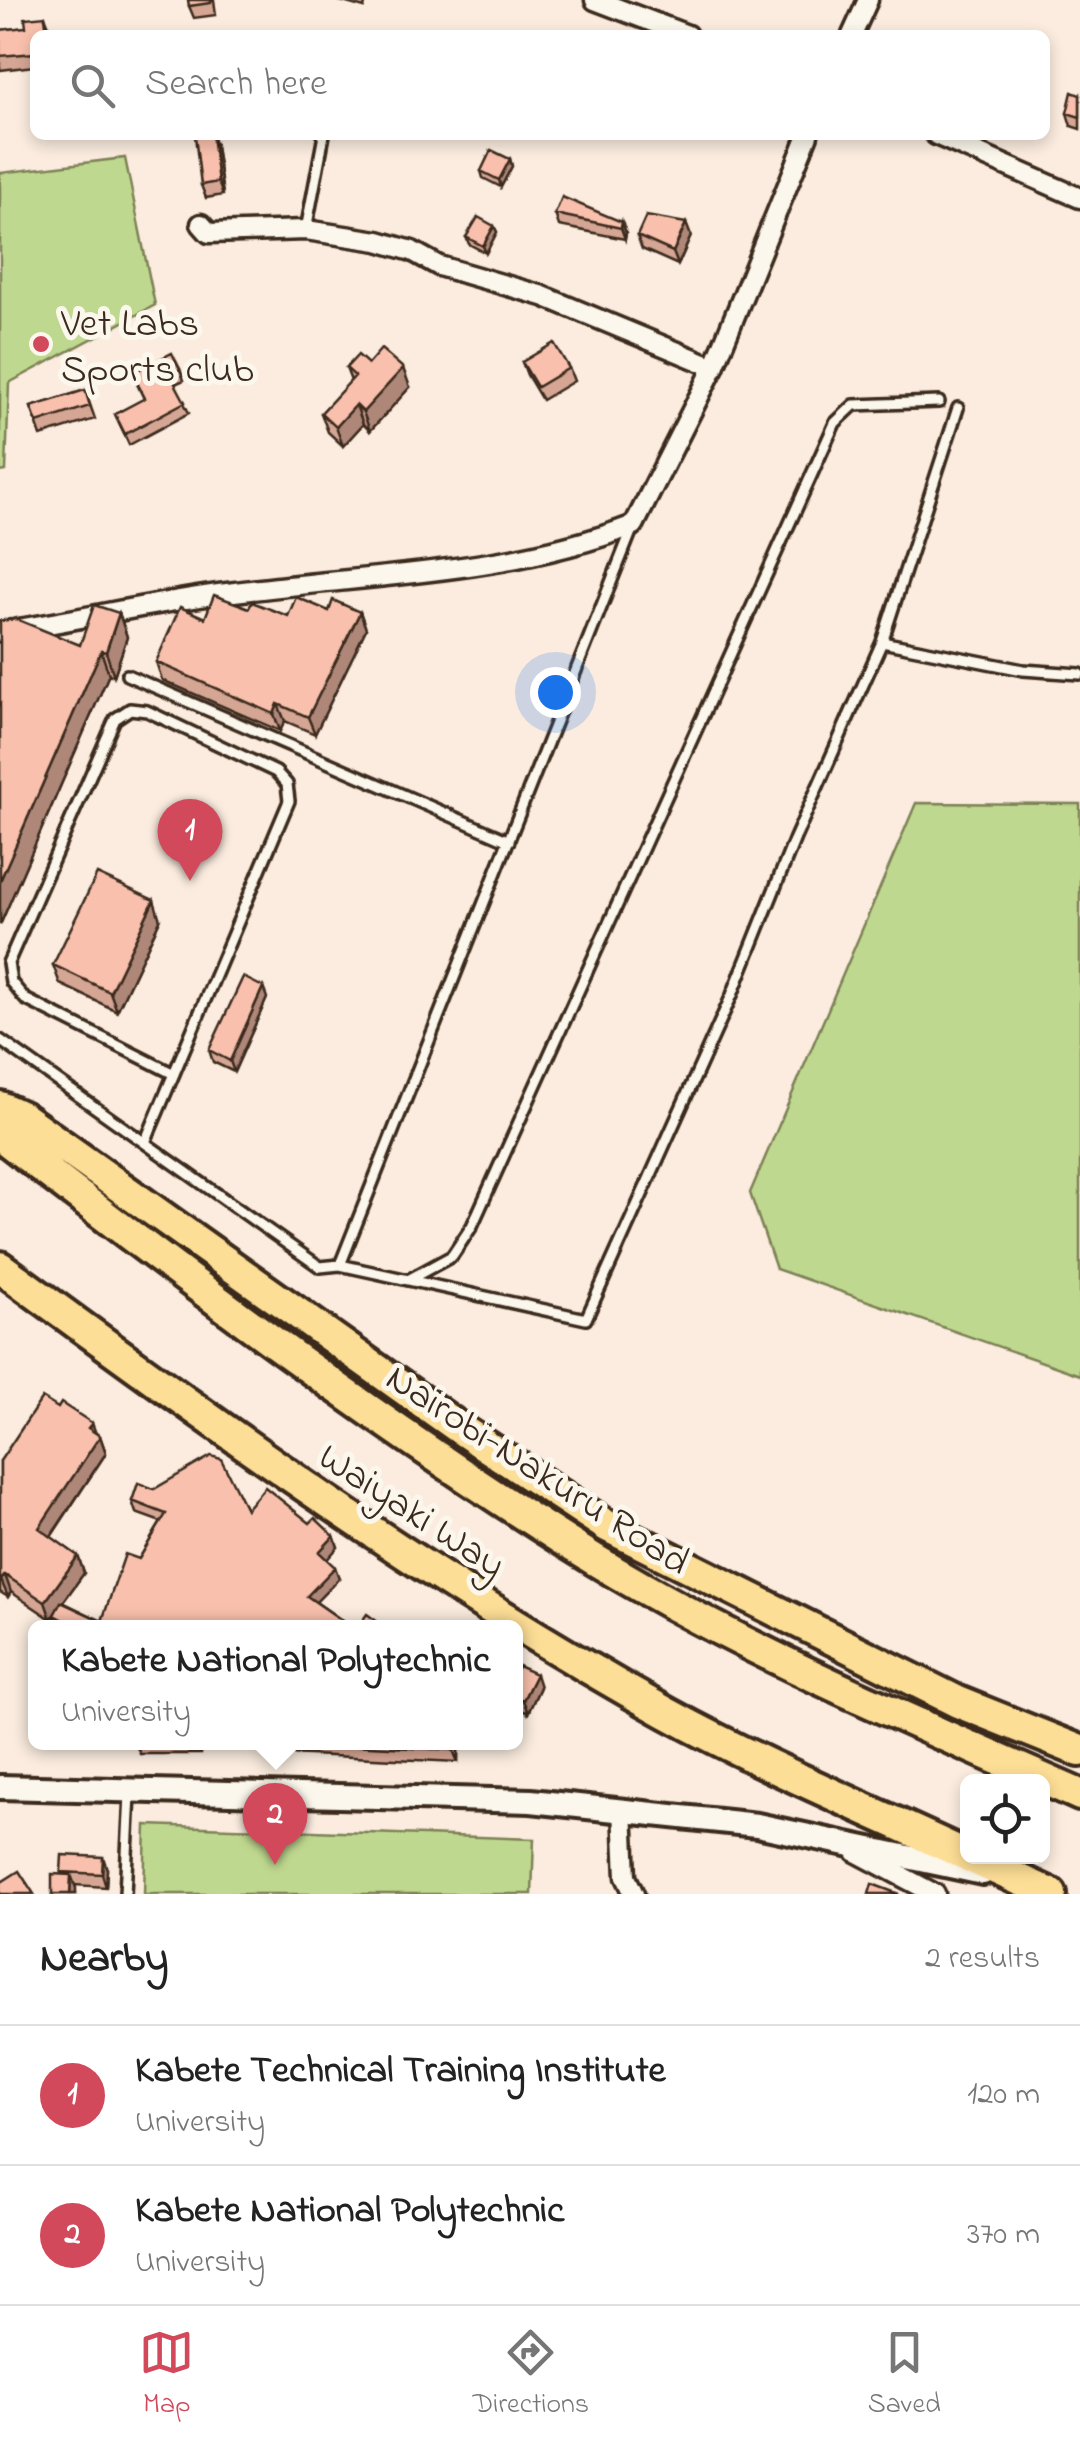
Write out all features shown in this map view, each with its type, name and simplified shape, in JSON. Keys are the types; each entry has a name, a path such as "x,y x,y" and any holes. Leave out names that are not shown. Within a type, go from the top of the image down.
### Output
{"highway":[{"path":"0,1107 22,1117 459,1428 608,1526 958,1702 1080,1751"},
{"name":"Nairobi-Nakuru Road","path":"0,1135 244,1325 572,1546 789,1663 1080,1795"},
{"name":"Waiyaki Way","path":"0,1268 308,1490 510,1620"},
{"name":"Waiyaki Way","path":"523,1629 670,1715 960,1852"},
{"name":"Waiyaki Way","path":"985,1864 1051,1894"}],"street":[{"path":"595,0 674,30"},
{"path":"854,30 868,0"},
{"path":"0,632 218,594 426,571 582,545 634,525 714,368 806,140"},
{"path":"947,140 1080,198"},
{"path":"201,224 209,233 306,230 412,251 438,266 543,296 714,368"},
{"path":"0,1787 531,1801 690,1815 1016,1879"},
{"path":"623,1809 626,1877 634,1894"},
{"path":"841,1844 935,1894"}],"lane":[{"path":"306,230 323,140"},
{"path":"408,1280 452,1256 472,1226 835,423 854,405 940,402"},
{"path":"0,1040 320,1267 340,1265 586,1319 732,995 795,838 882,642 958,408"},
{"path":"340,1265 634,525"},
{"path":"882,642 1022,670 1080,674"},
{"path":"127,676 509,841"},
{"path":"146,1140 174,1074 289,801 287,784 276,772 147,712 130,709 115,719 8,964 11,982 25,998 174,1074"},
{"path":"125,1894 130,1791"}],"green space":[{"name":"Vet Labs Sports club","path":"125,158 155,305 9,383 6,471 0,472 0,173"},
{"path":"916,803 1080,804 1080,1375 776,1269 750,1193"},
{"path":"146,1825 534,1839 532,1894 144,1894"}],"building":[{"path":"188,0 211,0 211,3 189,6"},
{"path":"45,16 47,30 30,30 30,53 0,56 0,30 26,27 25,18"},
{"path":"1072,92 1080,95 1080,117 1067,113"},
{"path":"195,140 213,140 218,182 201,185"},
{"path":"491,150 510,159 499,180 481,171"},
{"path":"562,197 622,222 621,228 555,214"},
{"path":"646,216 686,223 673,252 637,236"},
{"path":"478,217 494,226 483,246 466,237"},
{"path":"554,343 569,368 537,387 522,362"},
{"path":"381,349 403,368 363,412 356,405 336,427 321,413 355,376 346,368 358,355 368,364"},
{"path":"172,353 180,369 170,374 185,402 125,434 115,414 145,398 132,373"},
{"path":"85,390 90,406 37,423 31,407"},
{"path":"214,595 249,608 252,602 288,616 296,597 329,611 333,600 360,612 308,717 278,704 274,714 156,662 180,607 205,618"},
{"path":"94,605 119,613 106,652 101,651 0,881 0,621 16,619 80,645"},
{"path":"97,874 154,900 110,992 53,965"},
{"path":"243,977 263,987 230,1061 209,1050"},
{"path":"42,1398 58,1408 61,1403 92,1423 88,1428 100,1436 39,1528 78,1556 45,1602 5,1575 0,1579 0,1461"},
{"path":"211,1456 221,1459 246,1509 265,1487 310,1523 315,1518 334,1536 319,1552 335,1567 307,1596 342,1620 102,1620 125,1554 139,1559 166,1514 132,1501 138,1483 154,1489"},
{"path":"61,1602 100,1620 63,1620 54,1615"},
{"path":"523,1668 536,1674 523,1700"},
{"path":"62,1855 103,1857 102,1874 61,1872"},
{"path":"19,1871 34,1894 0,1894 0,1883"},
{"path":"52,1874 71,1875 70,1894 52,1894"},
{"path":"872,1884 899,1894 869,1894"}],"place":[{"name":"Vet Labs Sports club","path":"41,344"},
{"name":"Kabete Technical Training Institute","path":"190,881"},
{"name":"Kabete National Polytechnic","path":"275,1865"}]}
